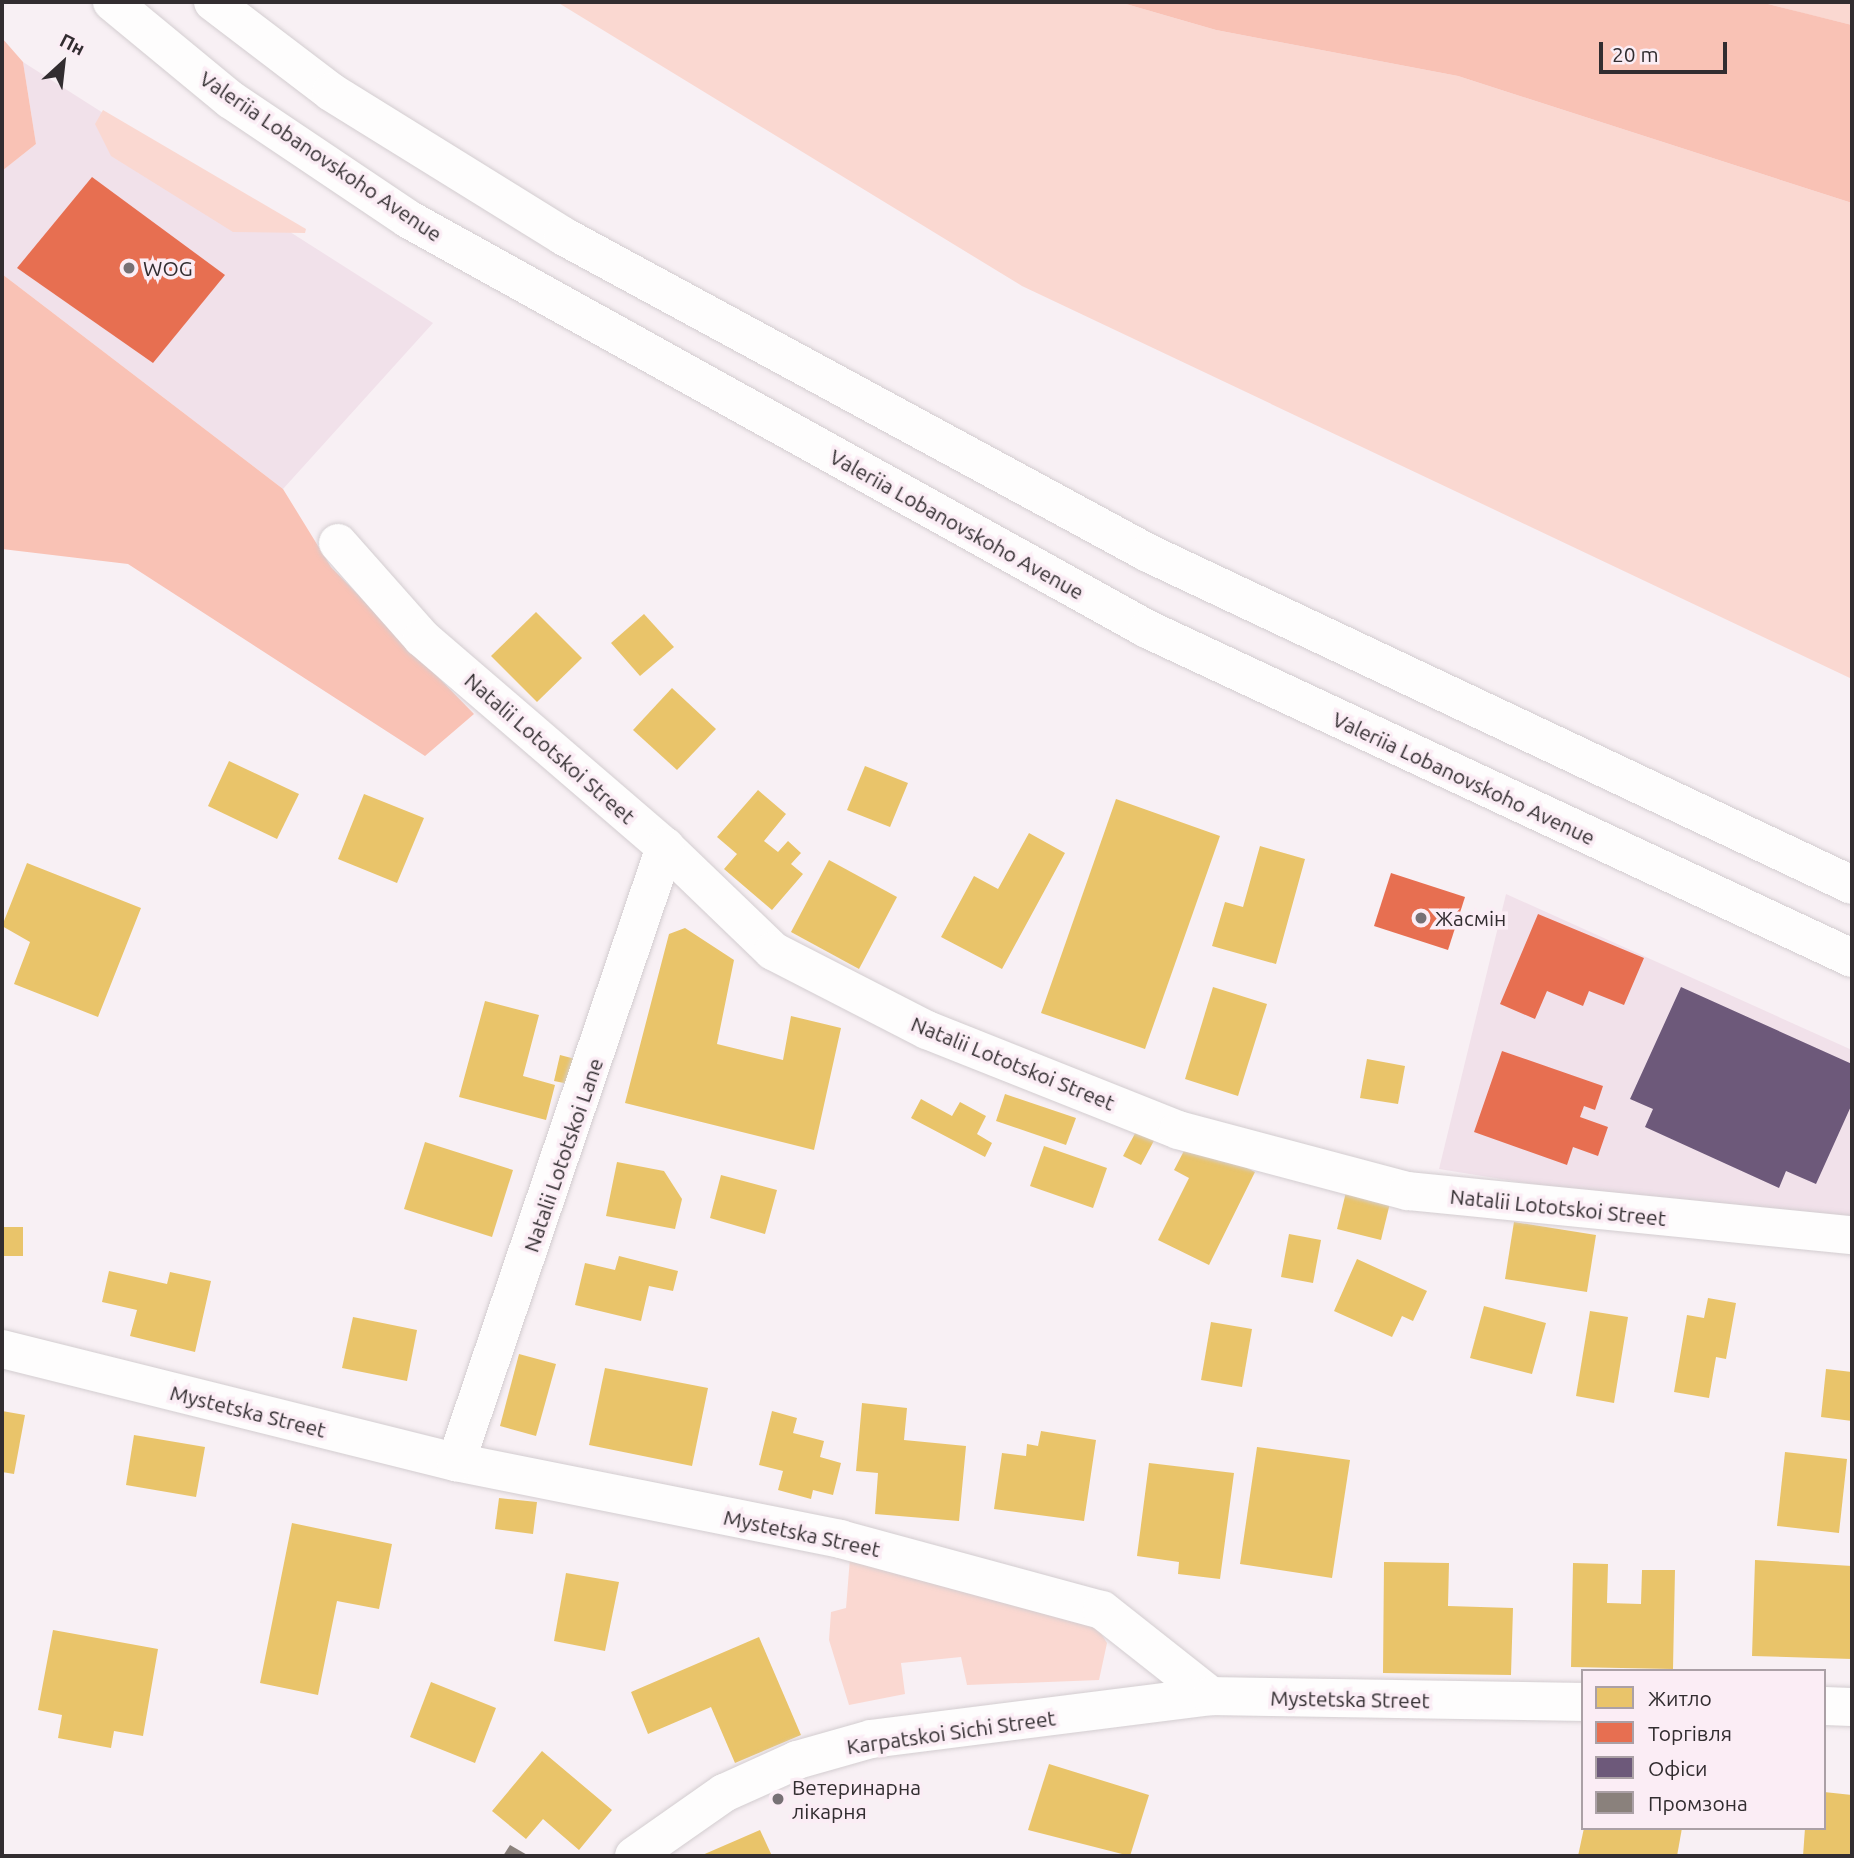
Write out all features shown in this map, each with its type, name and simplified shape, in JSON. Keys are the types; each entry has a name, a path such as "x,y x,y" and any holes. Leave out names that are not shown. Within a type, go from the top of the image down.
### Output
{"street":[{"name":"Valeriia Lobanovskoho Avenue","path":"112,2 231,100 408,219 1147,629 1852,958"},
{"path":"213,2 331,92 563,236 1099,526 1852,885"},
{"name":"Natalii Lototskoi Street","path":"338,543 422,638 665,847 773,951 927,1030 1178,1130 1408,1191 1851,1231"},
{"name":"Natalii Lototskoi Lane","path":"456,1462 665,847"},
{"name":"Mystetska Street","path":"2,1349 456,1462 841,1539 1102,1611 1211,1696 1581,1702"},
{"name":"Karpatskoi Sichi Street","path":"634,1856 723,1793 846,1746 1211,1696"},
{"path":"1826,1706 1852,1707"}],"shaded area":[{"path":"557,2 1119,2 1216,30 1458,76 1852,203 1852,679 1022,286"},
{"path":"1119,2 1760,2 1852,25 1852,203 1458,76 1216,30"},
{"path":"1760,2 1852,2 1852,25 1803,13"},
{"path":"2,38 23,62 36,144 2,171"},
{"path":"23,62 433,323 283,489 2,274 2,171 36,144"},
{"path":"103,110 306,229 305,233 233,232 111,156 95,124"},
{"path":"2,274 283,489 331,567 474,714 425,756 128,564 2,549"},
{"path":"1506,894 1852,1050 1852,1235 1439,1169"},
{"path":"850,1558 1095,1624 1107,1643 1099,1680 967,1685 961,1657 901,1663 905,1694 849,1705 829,1640 831,1612 846,1608"}],"building: Житло":[{"path":"536,612 582,658 537,702 491,656"},
{"path":"644,614 674,647 640,676 611,643"},
{"path":"672,688 716,729 677,770 633,730"},
{"path":"229,761 299,794 277,839 208,806"},
{"path":"865,766 908,783 890,827 847,810"},
{"path":"758,790 786,814 764,841 778,852 788,841 801,853 791,864 803,874 772,910 724,869 737,854 717,837"},
{"path":"364,794 424,818 397,883 338,859"},
{"path":"1116,799 1220,836 1145,1049 1041,1013"},
{"path":"1029,833 1065,853 1002,969 941,937 974,876 998,889"},
{"path":"1260,846 1305,859 1276,964 1212,946 1225,902 1243,907"},
{"path":"829,860 897,897 859,969 791,932"},
{"path":"27,863 141,908 98,1017 14,984 30,942 2,926"},
{"path":"685,928 734,960 717,1044 783,1060 791,1016 841,1028 814,1150 625,1103 669,934"},
{"path":"1213,987 1267,1004 1238,1096 1185,1079"},
{"path":"485,1001 539,1015 523,1076 555,1085 546,1120 459,1097"},
{"path":"560,1055 579,1060 574,1085 554,1081"},
{"path":"1367,1059 1405,1066 1398,1104 1360,1098"},
{"path":"1005,1094 1076,1118 1066,1145 996,1121"},
{"path":"921,1099 952,1116 960,1102 986,1116 977,1134 992,1143 985,1157 911,1118"},
{"path":"1139,1126 1157,1135 1141,1165 1123,1156"},
{"path":"425,1142 513,1170 492,1237 404,1209"},
{"path":"1044,1146 1107,1168 1093,1208 1030,1186"},
{"path":"1186,1147 1204,1147 1255,1172 1209,1265 1158,1240 1189,1178 1174,1170"},
{"path":"617,1162 664,1171 682,1199 675,1229 606,1216"},
{"path":"721,1175 777,1190 765,1234 710,1218"},
{"path":"1346,1192 1390,1203 1381,1240 1337,1229"},
{"path":"1514,1222 1596,1235 1587,1292 1505,1279"},
{"path":"2,1227 23,1227 23,1256 2,1256"},
{"path":"1289,1234 1321,1240 1313,1283 1281,1277"},
{"path":"619,1256 678,1271 673,1291 649,1286 641,1321 575,1305 585,1263 615,1270"},
{"path":"1357,1259 1427,1291 1413,1321 1402,1316 1392,1337 1334,1311"},
{"path":"109,1271 167,1284 170,1272 211,1281 195,1352 130,1336 137,1310 102,1302"},
{"path":"1708,1298 1736,1303 1726,1359 1716,1357 1709,1398 1674,1392 1687,1315 1704,1318"},
{"path":"1484,1306 1546,1323 1532,1374 1470,1358"},
{"path":"1590,1311 1628,1317 1614,1403 1576,1396"},
{"path":"353,1317 417,1330 407,1381 342,1368"},
{"path":"1211,1322 1252,1329 1242,1387 1201,1380"},
{"path":"519,1354 556,1364 536,1436 500,1426"},
{"path":"605,1368 708,1388 692,1466 589,1445"},
{"path":"1826,1369 1852,1372 1852,1421 1821,1417"},
{"path":"862,1403 907,1408 904,1440 966,1446 959,1521 875,1514 878,1473 856,1471"},
{"path":"2,1411 25,1415 14,1474 2,1472"},
{"path":"772,1411 797,1418 793,1433 824,1441 820,1457 841,1463 833,1495 813,1490 811,1499 778,1490 783,1471 759,1465"},
{"path":"1041,1431 1096,1440 1084,1521 994,1509 1002,1453 1026,1456 1027,1444 1038,1446"},
{"path":"134,1435 205,1447 196,1497 126,1485"},
{"path":"1257,1447 1350,1460 1332,1578 1240,1564"},
{"path":"1785,1452 1847,1459 1839,1533 1777,1526"},
{"path":"1149,1463 1234,1473 1220,1579 1178,1574 1179,1562 1137,1556"},
{"path":"499,1498 537,1502 533,1534 495,1529"},
{"path":"292,1523 392,1544 379,1609 337,1601 318,1695 260,1683"},
{"path":"1755,1560 1852,1566 1852,1659 1752,1656"},
{"path":"1384,1562 1449,1563 1448,1606 1513,1608 1511,1675 1383,1673"},
{"path":"1573,1563 1608,1564 1607,1603 1641,1604 1642,1570 1675,1570 1673,1669 1571,1667"},
{"path":"566,1573 619,1582 605,1651 554,1641"},
{"path":"53,1630 158,1649 143,1736 114,1731 111,1748 58,1738 62,1715 38,1710"},
{"path":"759,1637 801,1735 735,1763 711,1707 648,1734 631,1692"},
{"path":"431,1682 496,1708 475,1763 410,1737"},
{"path":"542,1751 612,1810 579,1850 543,1819 526,1839 492,1811"},
{"path":"1049,1764 1149,1795 1130,1856 1028,1830"},
{"path":"1826,1792 1852,1795 1852,1856 1803,1856 1805,1830 1826,1830"},
{"path":"760,1830 772,1856 700,1856"},
{"path":"1584,1830 1682,1830 1677,1856 1578,1856"}],"building: Торгівля":[{"path":"92,177 225,275 153,363 17,268"},
{"path":"1391,873 1465,897 1448,950 1374,926"},
{"path":"1538,914 1644,958 1624,1005 1589,991 1583,1006 1547,991 1535,1019 1500,1004"},
{"path":"1502,1051 1603,1086 1595,1110 1584,1106 1580,1117 1608,1127 1598,1156 1573,1147 1567,1165 1474,1132"}],"building: Офіси":[{"path":"1681,987 1852,1064 1852,1104 1816,1184 1786,1171 1779,1188 1645,1127 1653,1109 1630,1099"}],"building: Промзона":[{"path":"510,1845 529,1856 503,1856"}],"place":[{"name":"WOG","path":"129,268"},
{"name":"Жасмін","path":"1421,918"},
{"name":"Ветеринарна лікарня","path":"778,1799"}]}
